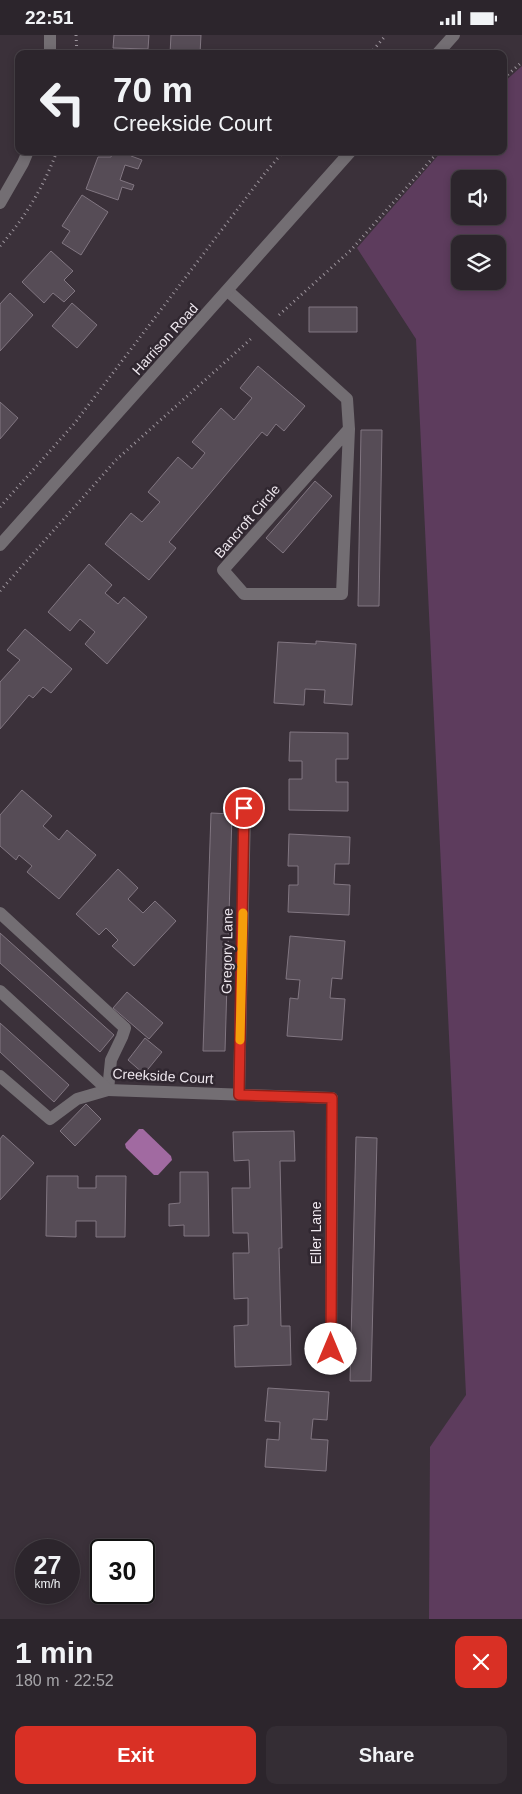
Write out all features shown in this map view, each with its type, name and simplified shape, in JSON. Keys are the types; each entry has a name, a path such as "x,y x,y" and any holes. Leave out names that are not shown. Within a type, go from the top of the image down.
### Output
{"street":[{"path":"50,35 50,50"},
{"path":"441,50 454,35"},
{"path":"0,203 26,155"},
{"name":"Harrison Road","path":"0,545 347,155"},
{"name":"Bancroft Circle","path":"228,291 347,399 349,429 342,594 244,594 223,570 349,429"},
{"name":"Gregory Lane","path":"239,1095 244,808"},
{"path":"0,913 125,1028 111,1060 108,1090 76,1099 50,1119 0,1076"},
{"name":"Creekside Court","path":"0,991 108,1090 332,1098"},
{"name":"Eller Lane","path":"331,1369 332,1098"}],"path":[{"path":"76,35 76,50"},
{"path":"373,50 386,35"},
{"path":"507,75 522,61"},
{"path":"0,246 30,207 49,174 56,155"},
{"path":"0,507 74,424 281,155"},
{"path":"0,591 116,460 351,250 435,155"}],"shaded area":[{"path":"522,66 522,1619 429,1619 430,1447 466,1395 416,339 357,248 438,155 507,155 507,79"},
{"path":"139,1129 143,1129 171,1156 172,1160 158,1175 154,1175 126,1148 125,1144"}],"building":[{"path":"114,35 149,35 148,49 113,48"},
{"path":"171,35 201,35 200,50 170,50"},
{"path":"112,155 131,155 142,160 138,169 125,165 120,180 134,185 132,190 122,187 118,200 86,189 98,157 111,157"},
{"path":"82,195 108,212 81,255 62,243 70,231 62,226"},
{"path":"51,251 73,271 64,280 75,291 64,302 53,293 44,303 22,282"},
{"path":"10,293 33,315 0,351 0,304"},
{"path":"72,303 97,325 77,348 52,326"},
{"path":"309,307 357,307 357,332 309,332"},
{"path":"258,366 305,406 284,431 276,424 267,436 262,432 169,542 176,548 149,580 105,544 131,513 142,522 160,502 148,492 178,457 192,469 205,453 192,442 221,408 234,420 252,398 240,388"},
{"path":"0,402 18,418 0,439"},
{"path":"361,430 382,430 379,606 358,606"},
{"path":"315,481 332,496 283,553 266,538"},
{"path":"89,564 112,585 105,593 118,604 124,597 147,617 107,664 85,644 95,632 80,619 70,631 48,612"},
{"path":"25,629 72,669 51,693 43,687 33,698 29,695 0,729 0,682 20,660 7,650"},
{"path":"316,641 356,644 352,705 324,703 325,690 305,689 304,705 274,703 278,642 316,644"},
{"path":"290,732 348,733 348,759 336,759 336,782 348,782 348,811 289,810 289,779 302,779 302,761 289,761"},
{"path":"22,790 52,816 43,826 59,840 67,830 96,855 59,899 27,872 32,866 19,855 16,860 0,846 0,815"},
{"path":"211,813 232,814 225,1051 203,1051"},
{"path":"289,834 350,837 349,864 335,864 334,884 350,885 349,915 288,912 289,885 298,885 298,866 288,866"},
{"path":"118,869 138,888 128,899 143,913 155,901 176,921 134,966 112,946 118,940 106,928 99,935 76,914"},
{"path":"0,933 114,1035 100,1052 0,963"},
{"path":"290,936 345,941 342,979 332,978 330,998 345,999 342,1040 287,1036 290,998 298,999 300,980 286,979"},
{"path":"127,992 163,1023 149,1039 113,1008"},
{"path":"0,1023 69,1085 54,1102 0,1052"},
{"path":"145,1038 162,1052 144,1074 128,1060"},
{"path":"86,1104 101,1119 75,1146 60,1131"},
{"path":"294,1131 295,1161 280,1161 282,1248 279,1248 281,1326 290,1326 291,1365 235,1367 234,1326 248,1325 248,1298 234,1299 233,1253 249,1253 248,1233 233,1233 232,1188 250,1188 249,1160 234,1161 233,1132"},
{"path":"3,1135 34,1163 0,1200 0,1139"},
{"path":"356,1137 377,1138 371,1381 350,1381"},
{"path":"180,1172 208,1172 209,1236 184,1236 184,1225 169,1226 169,1204 180,1203"},
{"path":"47,1176 78,1176 78,1188 96,1188 96,1176 126,1176 125,1237 96,1237 96,1221 76,1221 76,1237 46,1236"},
{"path":"268,1388 329,1392 327,1420 313,1419 311,1439 328,1440 326,1471 265,1467 267,1439 279,1440 280,1422 265,1421"}],"slow traffic":[{"path":"240,1040 243,913"}],"route":[{"path":"244,808 239,1095 332,1098 331,1349"}]}
